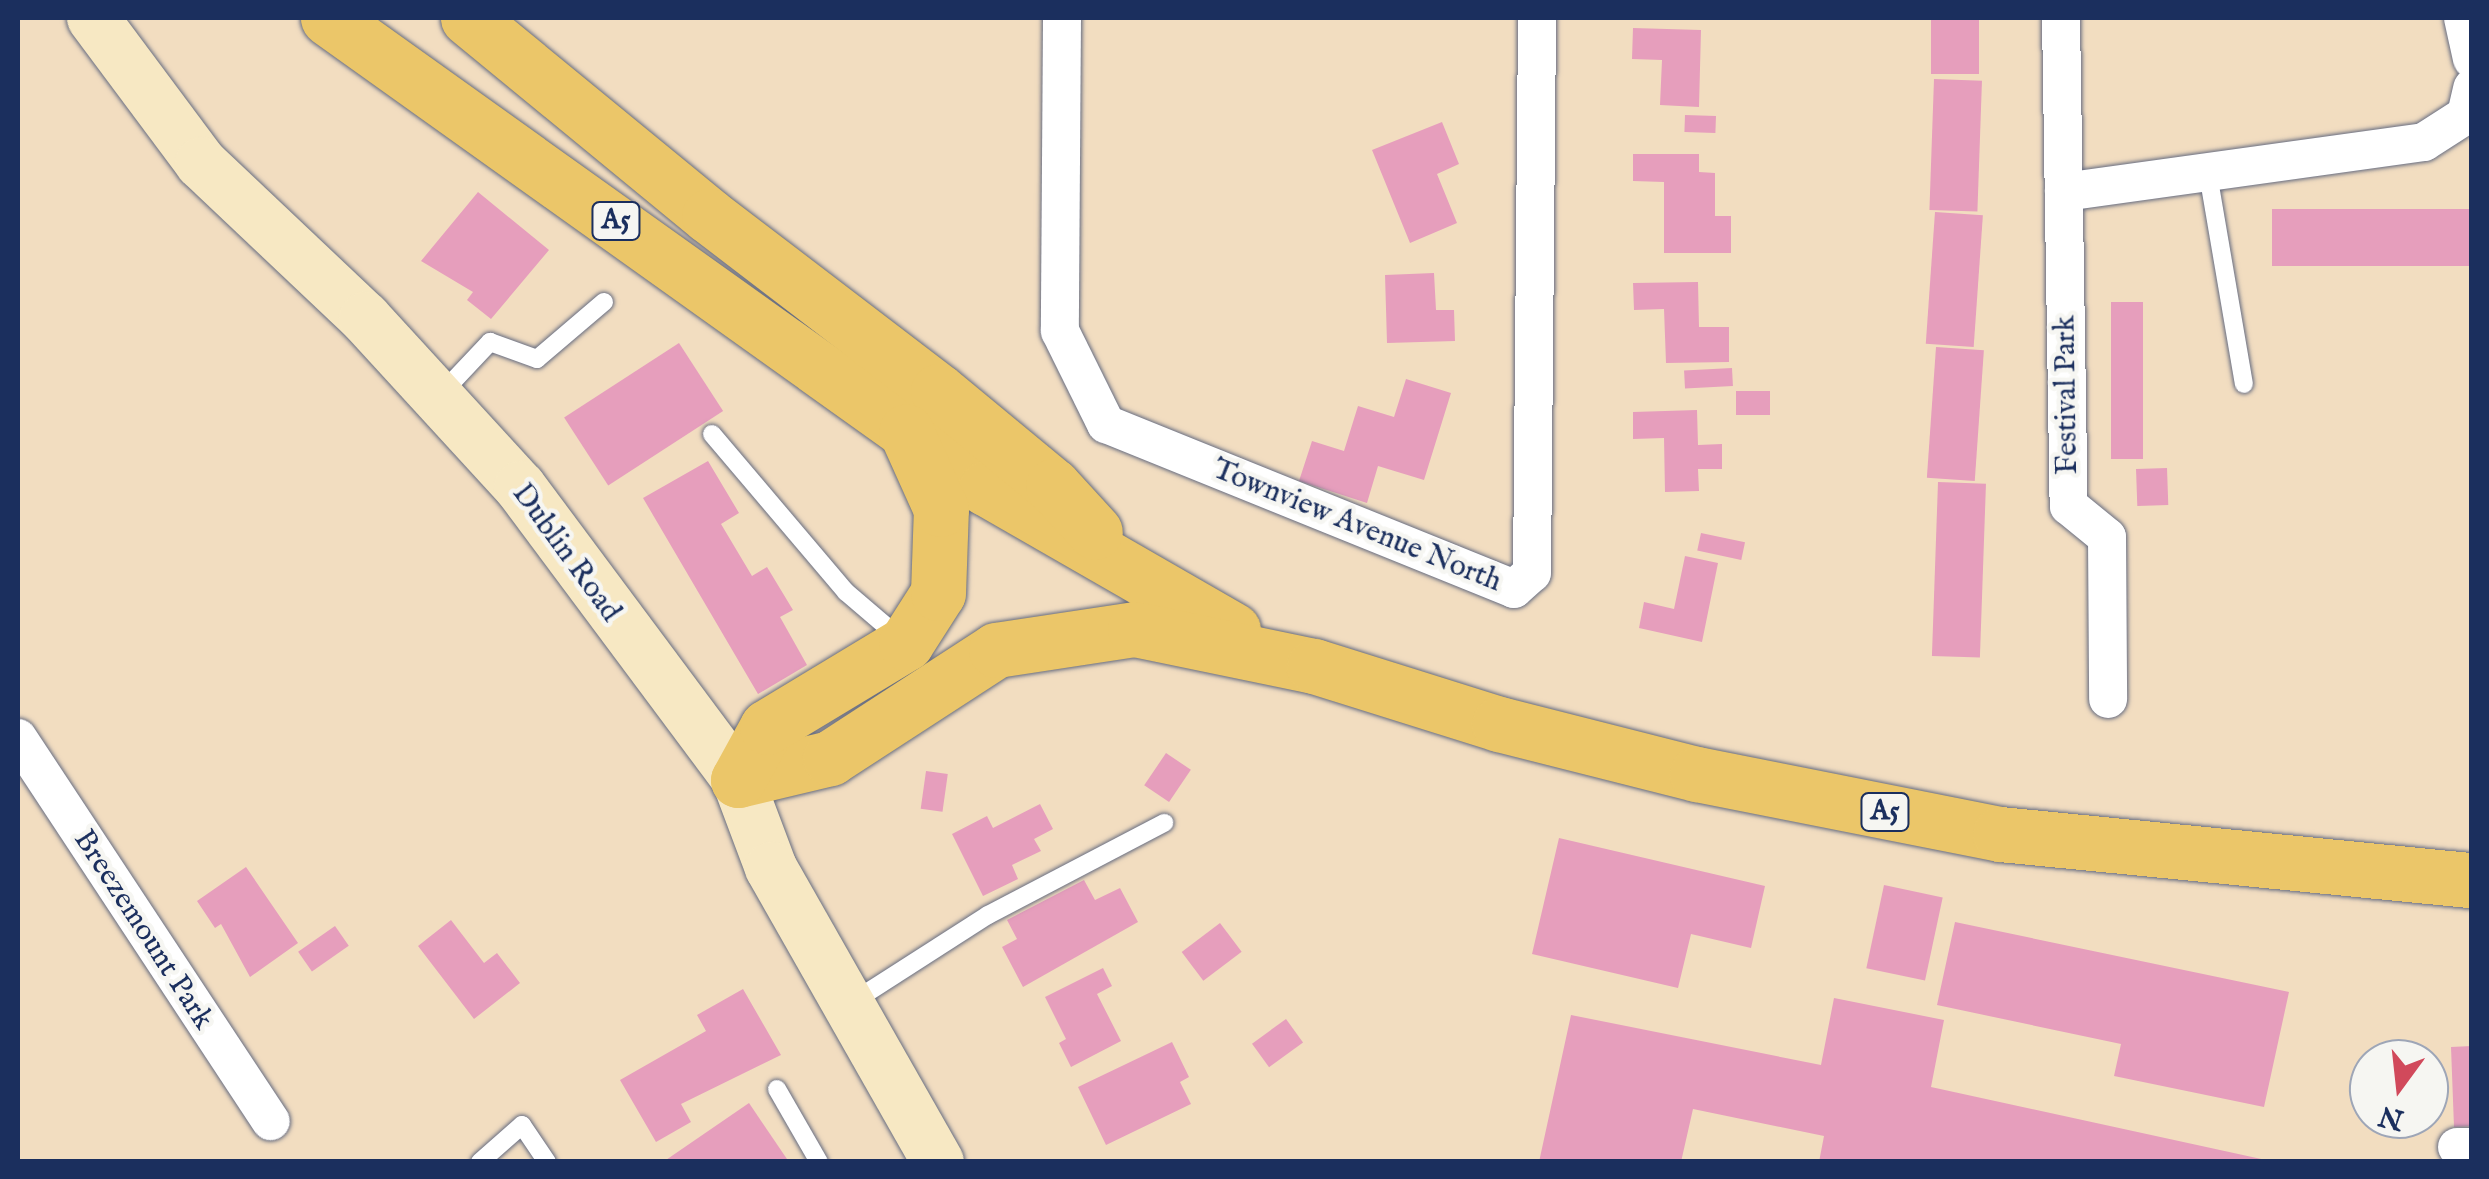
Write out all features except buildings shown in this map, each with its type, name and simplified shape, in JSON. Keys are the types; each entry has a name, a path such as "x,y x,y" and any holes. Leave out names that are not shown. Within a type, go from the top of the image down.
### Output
{"highway":[{"name":"A5","path":"328,18 986,488 1142,583 1314,666 1500,724 1697,774 2000,834 2472,880"},
{"path":"468,18 1052,486 1142,583"},
{"path":"738,780 767,728 906,643 938,593 941,509 904,426"},
{"path":"738,780 830,758 996,650 1135,629 1314,666"}],"main road":[{"name":"Dublin Road","path":"93,18 201,162 440,396 520,487 738,780 772,868 938,1162"}],"street":[{"name":"Townview Avenue North","path":"1062,18 1060,332 1106,424 1514,589 1532,573 1537,18"},
{"name":"Festival Park","path":"2061,18 2068,506 2107,537 2108,699"},
{"path":"2463,18 2472,59"},
{"path":"2064,192 2206,168 2424,142 2466,116 2472,88"},
{"name":"Breezemount Park","path":"18,738 271,1121"}],"lane":[{"path":"2206,168 2244,384"},
{"path":"440,396 490,342 537,359 604,302"},
{"path":"712,434 846,592 906,643"},
{"path":"849,1004 988,914 1164,823"},
{"path":"777,1089 819,1162"},
{"path":"480,1162 522,1125 547,1162"}]}
